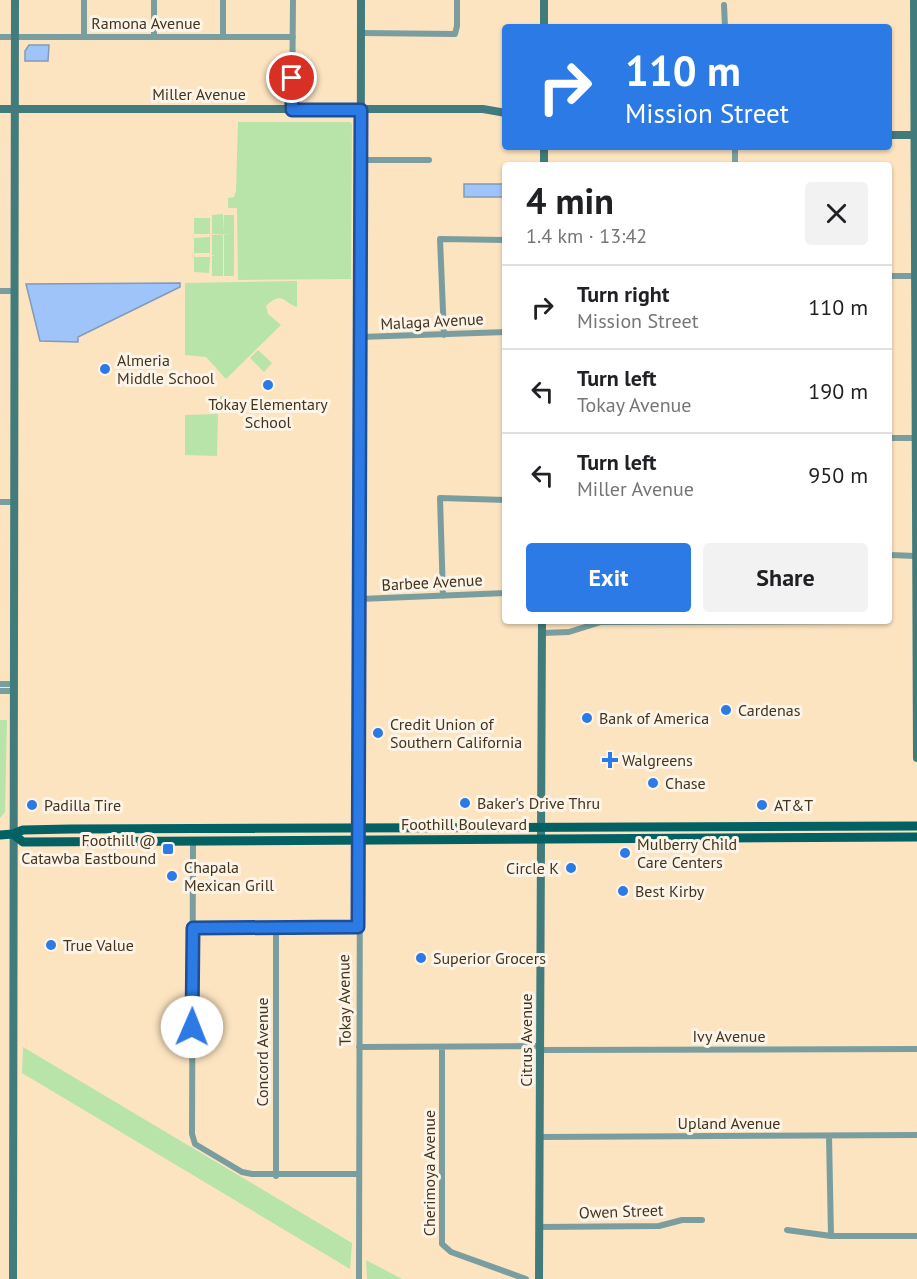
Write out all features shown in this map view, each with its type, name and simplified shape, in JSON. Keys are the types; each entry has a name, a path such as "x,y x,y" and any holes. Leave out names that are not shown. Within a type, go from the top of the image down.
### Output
{"main road":[{"path":"689,838 698,833 740,832 747,826"},
{"name":"Foothill Boulevard","path":"0,835 23,830 917,826"},
{"name":"Foothill Boulevard","path":"13,834 23,842 917,837"}],"street":[{"path":"13,1279 15,0"},
{"path":"84,0 84,37"},
{"path":"154,0 154,37"},
{"path":"223,0 223,37"},
{"path":"292,110 293,0"},
{"name":"Tokay Avenue","path":"359,1279 361,0"},
{"path":"361,33 454,34 457,27 457,0"},
{"path":"544,0 544,24"},
{"path":"914,0 917,758"},
{"path":"724,5 725,24"},
{"name":"Ramona Avenue","path":"0,37 292,37"},
{"name":"Miller Avenue","path":"0,109 483,109 502,112"},
{"path":"892,135 916,135"},
{"path":"361,160 429,160"},
{"path":"444,335 440,239 502,240"},
{"path":"892,276 916,271"},
{"path":"0,291 14,291"},
{"name":"Malaga Avenue","path":"360,337 502,332"},
{"path":"892,438 916,438"},
{"path":"443,596 440,498 502,500"},
{"path":"0,502 13,502"},
{"path":"892,555 916,556"},
{"name":"Barbee Avenue","path":"360,599 502,593"},
{"name":"Citrus Avenue","path":"539,1279 542,624"},
{"path":"542,633 569,632 594,624"},
{"path":"0,684 13,687"},
{"path":"0,691 13,687"},
{"path":"193,841 192,1134 195,1144 242,1172 276,1176 359,1174"},
{"name":"Concord Avenue","path":"276,927 276,1176"},
{"path":"193,928 358,927"},
{"name":"Ivy Avenue","path":"359,1047 917,1049"},
{"name":"Cherimoya Avenue","path":"442,1047 442,1244 451,1252 526,1279"},
{"path":"829,1136 831,1236"},
{"name":"Upland Avenue","path":"541,1137 917,1136"},
{"name":"Owen Street","path":"540,1227 658,1226 682,1220 702,1220"},
{"path":"787,1230 831,1236 917,1236"}],"green space":[{"path":"238,122 350,122 352,124 351,279 238,280 237,208 228,208 228,198 234,197 236,191"},
{"path":"223,214 224,233 224,215 234,215 234,276 224,276 224,235 233,235 212,234 212,215"},
{"path":"194,218 210,218 210,234 194,234"},
{"path":"212,235 223,235 223,276 212,276 212,256 216,256 212,255"},
{"path":"210,237 210,253 194,253 194,238"},
{"path":"194,257 210,257 209,273 194,272"},
{"path":"297,281 297,307 279,298 266,306 268,314 281,325 226,379 206,357 185,355 185,283"},
{"path":"258,350 272,363 264,372 250,358"},
{"path":"224,396 229,398 231,403 229,408 224,410 219,408 217,403 219,398"},
{"path":"218,414 217,456 185,455 185,415"},
{"path":"0,720 7,720 5,812 0,818"},
{"path":"23,1047 352,1243 350,1269 22,1073"},
{"path":"366,1260 402,1279 367,1279"}],"water":[{"path":"29,45 49,45 48,61 25,61 25,51"},
{"path":"464,184 502,184 502,197 464,197"},
{"path":"180,283 180,287 78,337 78,342 40,341 26,284"}],"place":[{"name":"Almeria Middle School","path":"105,369"},
{"name":"Tokay Elementary School","path":"268,385"},
{"name":"Cardenas","path":"726,710"},
{"name":"Bank of America","path":"587,718"},
{"name":"Credit Union of Southern California","path":"378,733"},
{"name":"Walgreens","path":"610,760"},
{"name":"Chase","path":"653,783"},
{"name":"Baker's Drive Thru","path":"465,803"},
{"name":"Padilla Tire","path":"32,805"},
{"name":"AT&T","path":"762,805"},
{"name":"Foothill @ Catawba Eastbound","path":"168,849"},
{"name":"Mulberry Child Care Centers","path":"625,853"},
{"name":"Circle K","path":"571,868"},
{"name":"Chapala Mexican Grill","path":"172,876"},
{"name":"Best Kirby","path":"623,891"},
{"name":"True Value","path":"51,945"},
{"name":"Superior Grocers","path":"421,958"}],"route":[{"path":"192,1027 193,928 358,927 361,110 292,110 292,78"}]}
